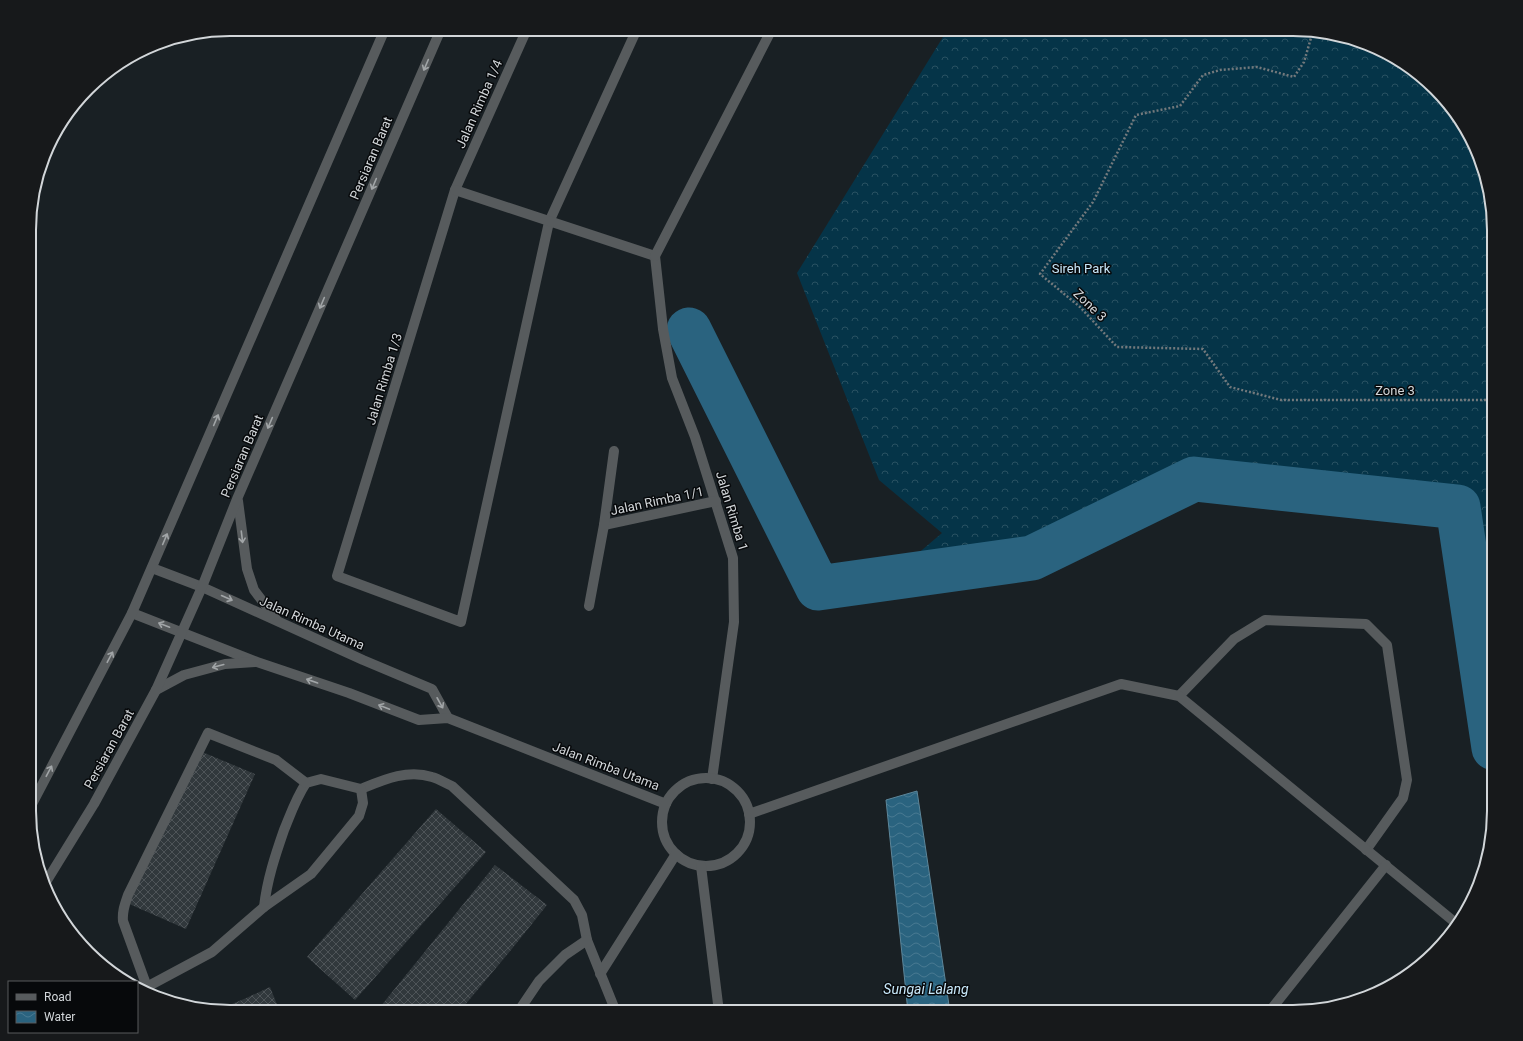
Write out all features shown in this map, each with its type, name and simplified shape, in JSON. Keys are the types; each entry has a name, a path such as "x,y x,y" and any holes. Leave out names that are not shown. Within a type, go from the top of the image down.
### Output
{"street":[{"path":"36,796 132,613 382,36"},
{"name":"Persiaran Barat","path":"48,878 94,804 156,690 202,587 237,499 438,36"},
{"name":"Jalan Rimba 1/4","path":"455,190 524,36"},
{"path":"549,222 634,36"},
{"path":"455,190 655,256 768,36"},
{"name":"Jalan Rimba 1/3","path":"455,190 337,576 461,622 549,222"},
{"name":"Jalan Rimba 1","path":"655,256 663,329 672,378 695,437 733,558 734,622 712,779"},
{"name":"Jalan Rimba 1/1","path":"589,606 604,525 614,451"},
{"path":"237,499 247,569 254,590 277,621"},
{"name":"Jalan Rimba 1/1","path":"604,525 716,501"},
{"name":"Jalan Rimba Utama","path":"152,568 202,587 363,660 432,689 448,718"},
{"name":"Jalan Rimba Utama","path":"132,613 257,662 349,693 419,720 448,718 666,804"},
{"path":"1179,696 1234,639 1265,620 1366,624 1387,645 1407,780 1403,798 1366,850"},
{"path":"156,690 184,675 225,664 257,662"},
{"path":"749,814 1121,684 1179,696 1453,921"},
{"path":"144,985 122,914 128,895 208,733 276,760 306,783"},
{"path":"264,907 266,889 272,863 297,797 306,783 321,778 361,789 386,778 410,774 431,776 452,786 574,900 582,915 587,940 613,1005"},
{"path":"698,779 712,779 725,783 736,790 744,801 749,814 750,828 746,841 738,852 727,860 714,865 701,866 687,862 676,854 668,843 663,831 662,817 666,804 674,792 685,784 698,779"},
{"path":"148,987 212,952 264,907 311,874 359,816 364,803 361,789"},
{"path":"600,974 676,854"},
{"path":"1275,1005 1386,865"},
{"path":"701,866 718,1005"},
{"path":"523,1005 539,981 565,955 587,940"}],"path":[{"name":"Zone 3","path":"1311,37 1304,62 1294,77 1257,67 1220,70 1203,75 1180,106 1136,115 1093,202 1040,274 1080,307 1117,346 1203,349 1230,387 1280,400 1487,400"}],"green space":[{"name":"Sireh Park","path":"1306,36 1355,46 1379,56 1411,76 1439,102 1454,122 1467,144 1477,168 1487,217 1487,701 1458,507 1194,479 1032,558 889,578 942,533 879,480 797,273 943,37"}],"water":[{"name":"Sungai Lalang","path":"917,791 949,1005 907,1005 886,800"}],"building":[{"path":"195,749 255,774 186,929 127,903"},
{"path":"436,809 486,852 355,1000 307,957"},
{"path":"495,865 547,905 465,1005 382,1005"},
{"path":"270,987 277,1005 230,1005"}],"waterway":[{"path":"689,330 818,588 1032,558 1194,479 1458,507 1487,701"}]}
